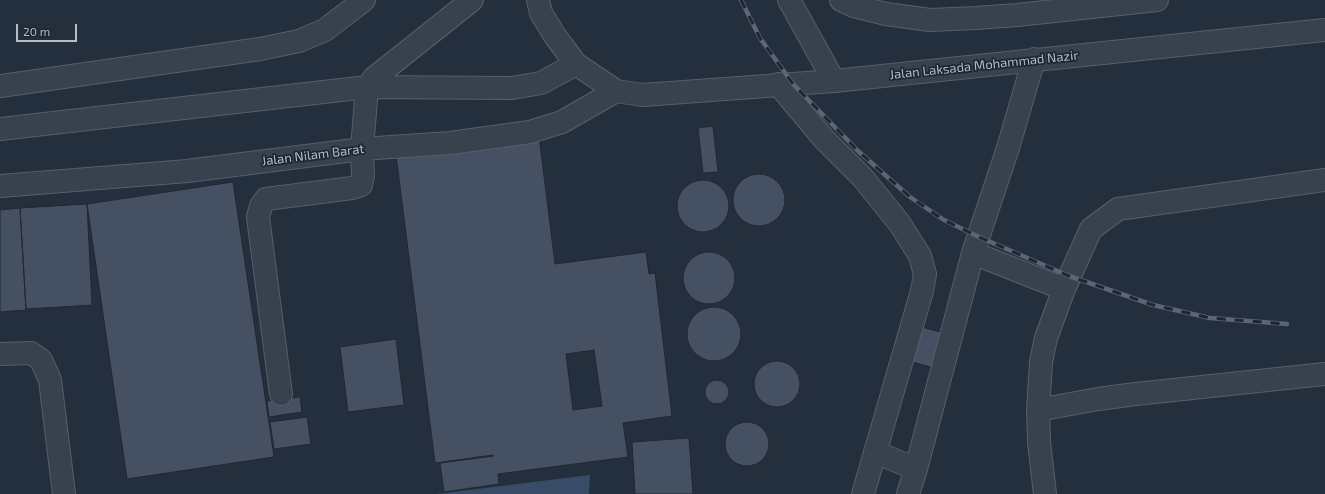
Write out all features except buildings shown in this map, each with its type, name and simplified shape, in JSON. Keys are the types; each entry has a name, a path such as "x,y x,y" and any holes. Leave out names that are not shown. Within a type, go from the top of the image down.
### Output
{"street":[{"path":"0,86 260,49 299,41 325,30 364,0"},
{"path":"281,394 258,217 261,206 266,198 361,186 363,176 362,149 367,87 374,78 472,0"},
{"path":"538,0 541,13 555,36 576,64 616,91"},
{"path":"789,0 834,81"},
{"path":"841,0 854,6 886,14 930,20 976,18 1157,0"},
{"name":"Jalan Laksada Mohammad Nazir","path":"616,91 643,96 778,84 834,81 1034,59 1325,30"},
{"path":"908,494 974,253 1008,148 1034,59"},
{"path":"0,129 367,87 512,88 541,83 576,64"},
{"path":"778,84 824,139 863,178 900,224 920,256 925,274 922,291 863,494"},
{"name":"Jalan Nilam Barat","path":"0,186 187,171 362,149 450,143 530,132 562,122 616,91"},
{"path":"1045,494 1039,442 1038,410 1042,356 1053,316 1091,229 1118,209 1325,180"},
{"path":"974,253 1064,289"},
{"path":"0,354 31,353 41,360 44,366 50,380 64,494"},
{"path":"1038,410 1136,394 1325,374"},
{"path":"875,452 916,469"}],"water":[{"path":"590,475 589,494 437,494"}],"railway":[{"path":"741,0 760,38 793,84 858,151 910,197 944,220 979,237 1069,276 1153,305 1210,318 1287,324"}]}
